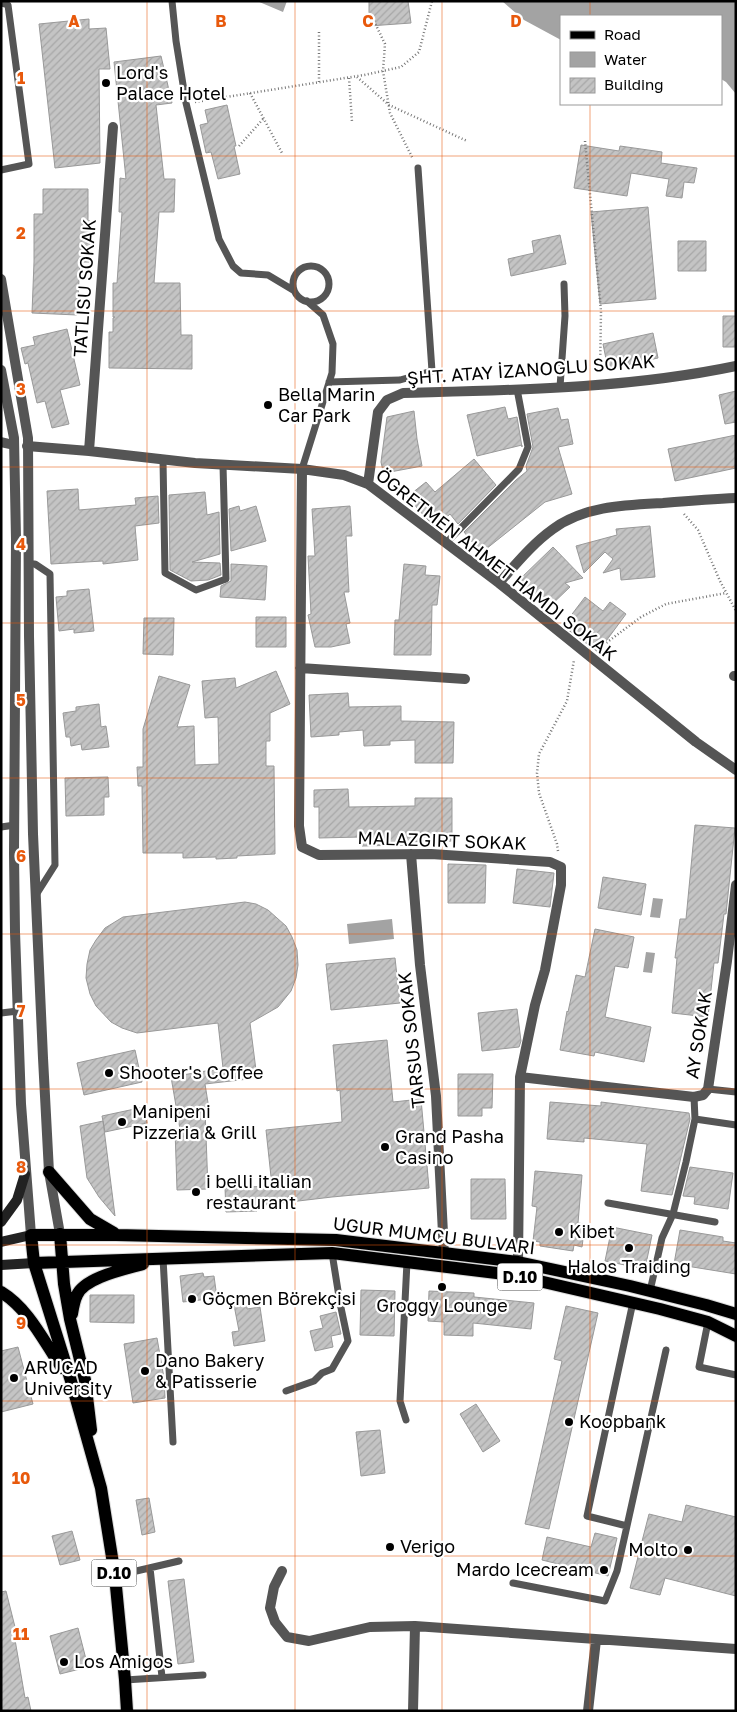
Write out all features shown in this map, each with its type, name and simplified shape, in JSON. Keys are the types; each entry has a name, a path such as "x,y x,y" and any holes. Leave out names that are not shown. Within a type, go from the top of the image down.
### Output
{"main road":[{"path":"50,1172 90,1219 116,1235"},
{"path":"1,1222 17,1200 25,1174"},
{"path":"1,1265 62,1262 60,1234"},
{"path":"1,1242 31,1235"},
{"name":"D.10","path":"96,1467 34,1263 31,1235 336,1240 518,1262 650,1291 736,1314"},
{"name":"D.10","path":"127,1711 115,1576 96,1467 85,1380 70,1319 62,1262 332,1253 512,1276 633,1302 708,1322 736,1336"},
{"path":"70,1319 77,1294 87,1284 163,1258"},
{"path":"1,1292 7,1295 32,1320 71,1381"}],"street":[{"path":"89,451 113,127"},
{"path":"1,279 28,447 29,666 42,1058 50,1172 60,1234"},
{"name":"ŞHT. ATAY İZANOĞLU SOKAK","path":"368,484 378,412 387,400 403,393 600,385 693,374 736,366"},
{"path":"1,370 14,445 16,539 15,932 25,1174 31,1235"},
{"name":"ÖĞRETMEN AHMET HAMDI SOKAK","path":"1,442 28,447 89,451 162,460 302,469 344,474 368,484 447,542 696,742 736,770"},
{"name":"MALAZGIRT SOKAK","path":"302,469 299,826 302,847 319,855 431,854 550,862 561,867"},
{"path":"499,583 530,548 553,528 571,518 596,510 624,505 736,498"},
{"path":"300,668 465,679"},
{"name":"TARSUS SOKAK","path":"411,854 420,965 436,1096 444,1253"},
{"path":"518,1262 520,1077 547,960 561,885 561,867"},
{"name":"AY SOKAK","path":"520,1077 694,1097 703,1095 708,1089 731,962 736,885"},
{"path":"282,1571 274,1587 270,1608 275,1622 287,1637 309,1642 370,1628 415,1626 736,1649"},
{"path":"413,1711 415,1626"},
{"path":"588,1711 596,1640"}],"lane":[{"path":"172,1 186,103 219,239 234,266 242,273 268,275 294,290"},
{"path":"1,3 8,5 29,164 1,170"},
{"path":"329,382 400,380 432,370 418,168"},
{"path":"302,469 332,373 333,344 323,315 296,295 294,290 294,278 301,269 312,266 323,271 328,282 326,293 318,300 306,302"},
{"path":"560,387 565,316 564,284"},
{"path":"447,542 519,469 528,447 517,389"},
{"path":"162,460 165,573 196,590 226,579 223,465"},
{"path":"29,564 35,564 50,574 55,865 36,896"},
{"path":"1,827 15,825"},
{"path":"1,1013 18,1011"},
{"path":"708,1089 736,1092"},
{"path":"650,1291 662,1238 673,1214 695,1120 694,1097"},
{"path":"695,1120 736,1125"},
{"path":"608,1203 714,1222"},
{"path":"286,1391 314,1381 332,1368 348,1341 332,1253"},
{"path":"163,1258 173,1442"},
{"path":"406,1420 400,1401 407,1262"},
{"path":"627,1526 587,1516 633,1302"},
{"path":"708,1322 699,1366 736,1375"},
{"path":"513,1583 605,1601 617,1571 666,1350"},
{"path":"115,1576 179,1561"},
{"path":"150,1568 162,1677"},
{"path":"125,1680 203,1675"}],"path":[{"path":"186,103 356,77 401,68 419,52 432,1"},
{"path":"374,21 384,44 383,71 390,113 404,144 418,168"},
{"path":"319,32 319,82"},
{"path":"356,77 389,105 467,141"},
{"path":"349,78 352,122"},
{"path":"250,93 282,153"},
{"path":"239,146 264,118"},
{"path":"586,141 601,310 600,385"},
{"path":"672,502 698,530 726,594 736,611"},
{"path":"589,655 641,617 666,604 726,594"},
{"path":"561,867 557,844 538,793 537,773 539,754 567,701 576,645"}],"water":[{"path":"257,1 287,1 283,12"},
{"path":"502,1 736,1 736,94 722,80 722,15 560,15 560,39 524,20"},
{"path":"653,898 663,899 660,918 650,917"},
{"path":"392,919 394,939 349,944 347,924"},
{"path":"646,952 655,953 652,973 643,972"}],"building":[{"path":"369,1 408,1 411,23 369,26"},
{"name":"Lord's Palace Hotel","path":"89,19 89,29 106,28 110,69 99,69 100,163 55,168 39,24"},
{"path":"161,56 172,103 156,105 164,179 175,179 174,212 159,212 154,283 180,283 181,335 192,335 192,369 109,368 109,332 113,332 113,318 115,317 113,317 113,283 117,283 122,212 119,212 120,178 126,179 114,62"},
{"path":"227,105 240,174 218,179 211,152 206,153 200,125 208,123 205,110"},
{"path":"581,145 619,151 620,146 662,152 661,163 697,168 694,183 684,182 682,198 666,196 669,179 631,173 627,196 574,188"},
{"path":"43,189 88,189 90,262 80,262 77,315 32,313 34,214 43,214"},
{"path":"648,207 656,299 600,304 591,212"},
{"path":"560,235 566,264 511,276 508,259 534,253 532,241"},
{"path":"678,241 706,241 706,271 678,271"},
{"path":"723,316 736,316 736,347 723,347"},
{"path":"67,329 80,385 60,390 69,424 52,428 45,401 37,403 28,363 25,364 21,348 35,345 33,337"},
{"path":"653,333 658,358 608,369 603,344"},
{"path":"736,391 736,422 725,424 719,395"},
{"path":"505,407 508,419 517,417 522,445 477,456 467,415"},
{"path":"558,408 561,420 568,419 573,444 558,447 572,494 545,502 481,553 464,532 527,471 526,466 533,447 527,414"},
{"path":"414,411 422,466 390,472 383,471 381,462 387,417"},
{"path":"736,435 736,468 675,481 668,449"},
{"path":"474,459 496,485 458,524 450,514 436,527 407,497 426,482 435,492"},
{"path":"78,489 79,510 136,505 135,498 158,496 159,523 135,526 138,560 103,564 103,561 51,564 47,491"},
{"path":"205,492 207,515 219,512 220,554 192,562 220,563 221,575 208,580 191,581 170,570 169,495"},
{"path":"239,506 240,511 256,506 266,541 231,551 229,509"},
{"path":"350,506 352,536 346,536 349,592 344,592 350,623 346,624 350,643 331,647 315,647 308,615 311,614 308,556 315,556 312,509"},
{"path":"650,526 655,577 621,580 620,568 603,573 613,559 605,552 584,573 576,546 617,535 616,529"},
{"path":"553,547 583,578 565,583 570,587 547,609 518,581"},
{"path":"231,564 267,566 265,600 220,597 221,586 231,581"},
{"path":"404,564 426,566 425,575 440,576 437,605 432,605 431,655 394,655 395,620 399,620"},
{"path":"89,589 94,631 74,633 74,629 59,631 56,597 67,596 67,591"},
{"path":"585,597 603,611 610,602 626,614 598,652 563,626"},
{"path":"256,617 286,617 286,647 256,647"},
{"path":"144,618 174,618 173,655 143,654"},
{"path":"276,671 290,704 270,713 270,741 266,741 266,766 274,766 275,854 216,859 216,857 183,858 183,853 143,853 142,786 138,786 137,767 143,767 143,729 159,676 190,685 177,727 194,726 195,765 219,764 218,717 205,718 202,681 235,678 236,688"},
{"path":"348,693 349,707 401,706 401,721 454,722 453,763 415,763 415,740 390,741 390,745 364,746 363,730 339,732 339,735 311,737 309,695"},
{"path":"99,704 101,727 106,726 109,747 82,750 81,744 71,746 70,737 66,737 63,713 76,711 76,707"},
{"path":"108,777 109,797 104,797 104,815 66,816 65,778"},
{"path":"348,789 349,807 415,806 415,798 452,798 452,841 404,842 404,845 362,846 361,837 319,838 319,807 314,807 314,790"},
{"path":"695,825 735,828 726,914 724,914 718,963 714,963 708,1017 672,1013 677,958 675,958 680,919 686,919"},
{"path":"448,864 486,865 485,903 448,903"},
{"path":"517,869 554,873 550,907 513,903"},
{"path":"603,877 646,884 641,915 598,908"},
{"path":"245,902 256,904 268,910 286,926 297,950 298,965 296,978 291,991 278,1007 250,1023 257,1078 205,1084 209,1109 205,1109 208,1189 177,1190 175,1129 180,1129 171,1077 223,1068 218,1023 137,1033 111,1022 96,1006 90,994 86,978 90,950 105,928 123,917"},
{"path":"595,929 634,937 628,968 615,966 605,1017 651,1027 644,1062 595,1052 594,1056 560,1050 576,975 585,977"},
{"path":"395,958 400,1003 331,1010 326,964"},
{"path":"517,1009 521,1041 519,1047 482,1051 478,1013"},
{"path":"387,1040 393,1102 421,1099 429,1188 256,1206 257,1211 226,1212 225,1188 272,1186 266,1130 342,1122 340,1090 337,1091 333,1045"},
{"name":"Shooter's Coffee","path":"135,1050 142,1082 84,1095 77,1063"},
{"path":"458,1074 493,1074 492,1108 482,1108 482,1116 458,1116"},
{"path":"550,1102 601,1106 601,1102 689,1113 690,1119 672,1195 641,1191 647,1144 584,1138 584,1142 547,1139"},
{"name":"Manipeni Pizzeria & Grill","path":"144,1107 147,1123 105,1132 102,1116"},
{"path":"103,1121 115,1216 99,1197 87,1178 80,1126"},
{"path":"690,1167 733,1173 728,1209 694,1204 695,1197 683,1196"},
{"path":"535,1171 582,1175 578,1223 585,1224 582,1247 574,1245 573,1251 540,1246 540,1242 533,1241 537,1207 532,1206"},
{"path":"471,1179 505,1179 506,1219 471,1219"},
{"name":"Halos Traiding","path":"612,1227 652,1235 645,1269 605,1261"},
{"path":"680,1230 723,1237 723,1241 736,1243 736,1274 674,1264"},
{"path":"203,1273 204,1277 214,1276 217,1298 183,1302 180,1276"},
{"path":"361,1290 395,1291 394,1336 360,1335"},
{"path":"429,1291 474,1293 474,1297 534,1303 531,1329 473,1323 473,1336 444,1335 444,1322 428,1321"},
{"path":"90,1295 134,1295 134,1323 90,1322"},
{"path":"247,1303 247,1309 260,1307 265,1341 234,1346 232,1332 239,1331 234,1305"},
{"path":"566,1306 598,1313 549,1529 525,1524 562,1361 554,1359"},
{"path":"336,1312 341,1334 331,1336 333,1347 315,1351 310,1331 323,1328 320,1316"},
{"name":"Dano Bakery & Patisserie","path":"157,1338 164,1378 165,1398 133,1403 124,1344"},
{"name":"ARUCAD University","path":"18,1347 33,1404 1,1412 1,1351"},
{"path":"476,1404 500,1441 483,1452 460,1414"},
{"path":"380,1430 385,1473 361,1476 356,1432"},
{"path":"149,1498 155,1532 142,1535 136,1500"},
{"name":"Molto","path":"686,1505 736,1517 736,1596 665,1578 660,1595 630,1588 649,1514 682,1522"},
{"path":"72,1531 80,1560 60,1565 52,1536"},
{"path":"595,1533 617,1538 608,1576 542,1560 547,1537 591,1547"},
{"path":"184,1579 194,1662 178,1664 168,1581"},
{"path":"6,1591 15,1627 13,1628 25,1698 28,1697 31,1711 1,1711 1,1592"},
{"path":"78,1628 88,1667 60,1674 50,1636"}],"place":[{"name":"Lord's Palace Hotel","path":"106,83"},
{"name":"Bella Marin Car Park","path":"268,405"},
{"name":"Shooter's Coffee","path":"109,1073"},
{"name":"Manipeni Pizzeria & Grill","path":"122,1122"},
{"name":"Grand Pasha Casino","path":"385,1147"},
{"name":"i belli italian restaurant","path":"196,1192"},
{"name":"Kibet","path":"559,1232"},
{"name":"Halos Traiding","path":"629,1248"},
{"name":"Groggy Lounge","path":"442,1287"},
{"name":"Göçmen Börekçisi","path":"192,1299"},
{"name":"Dano Bakery & Patisserie","path":"145,1371"},
{"name":"ARUCAD University","path":"14,1378"},
{"name":"Koopbank","path":"569,1422"},
{"name":"Verigo","path":"390,1547"},
{"name":"Molto","path":"688,1550"},
{"name":"Mardo Icecream","path":"604,1570"},
{"name":"Los Amigos","path":"64,1662"}]}
